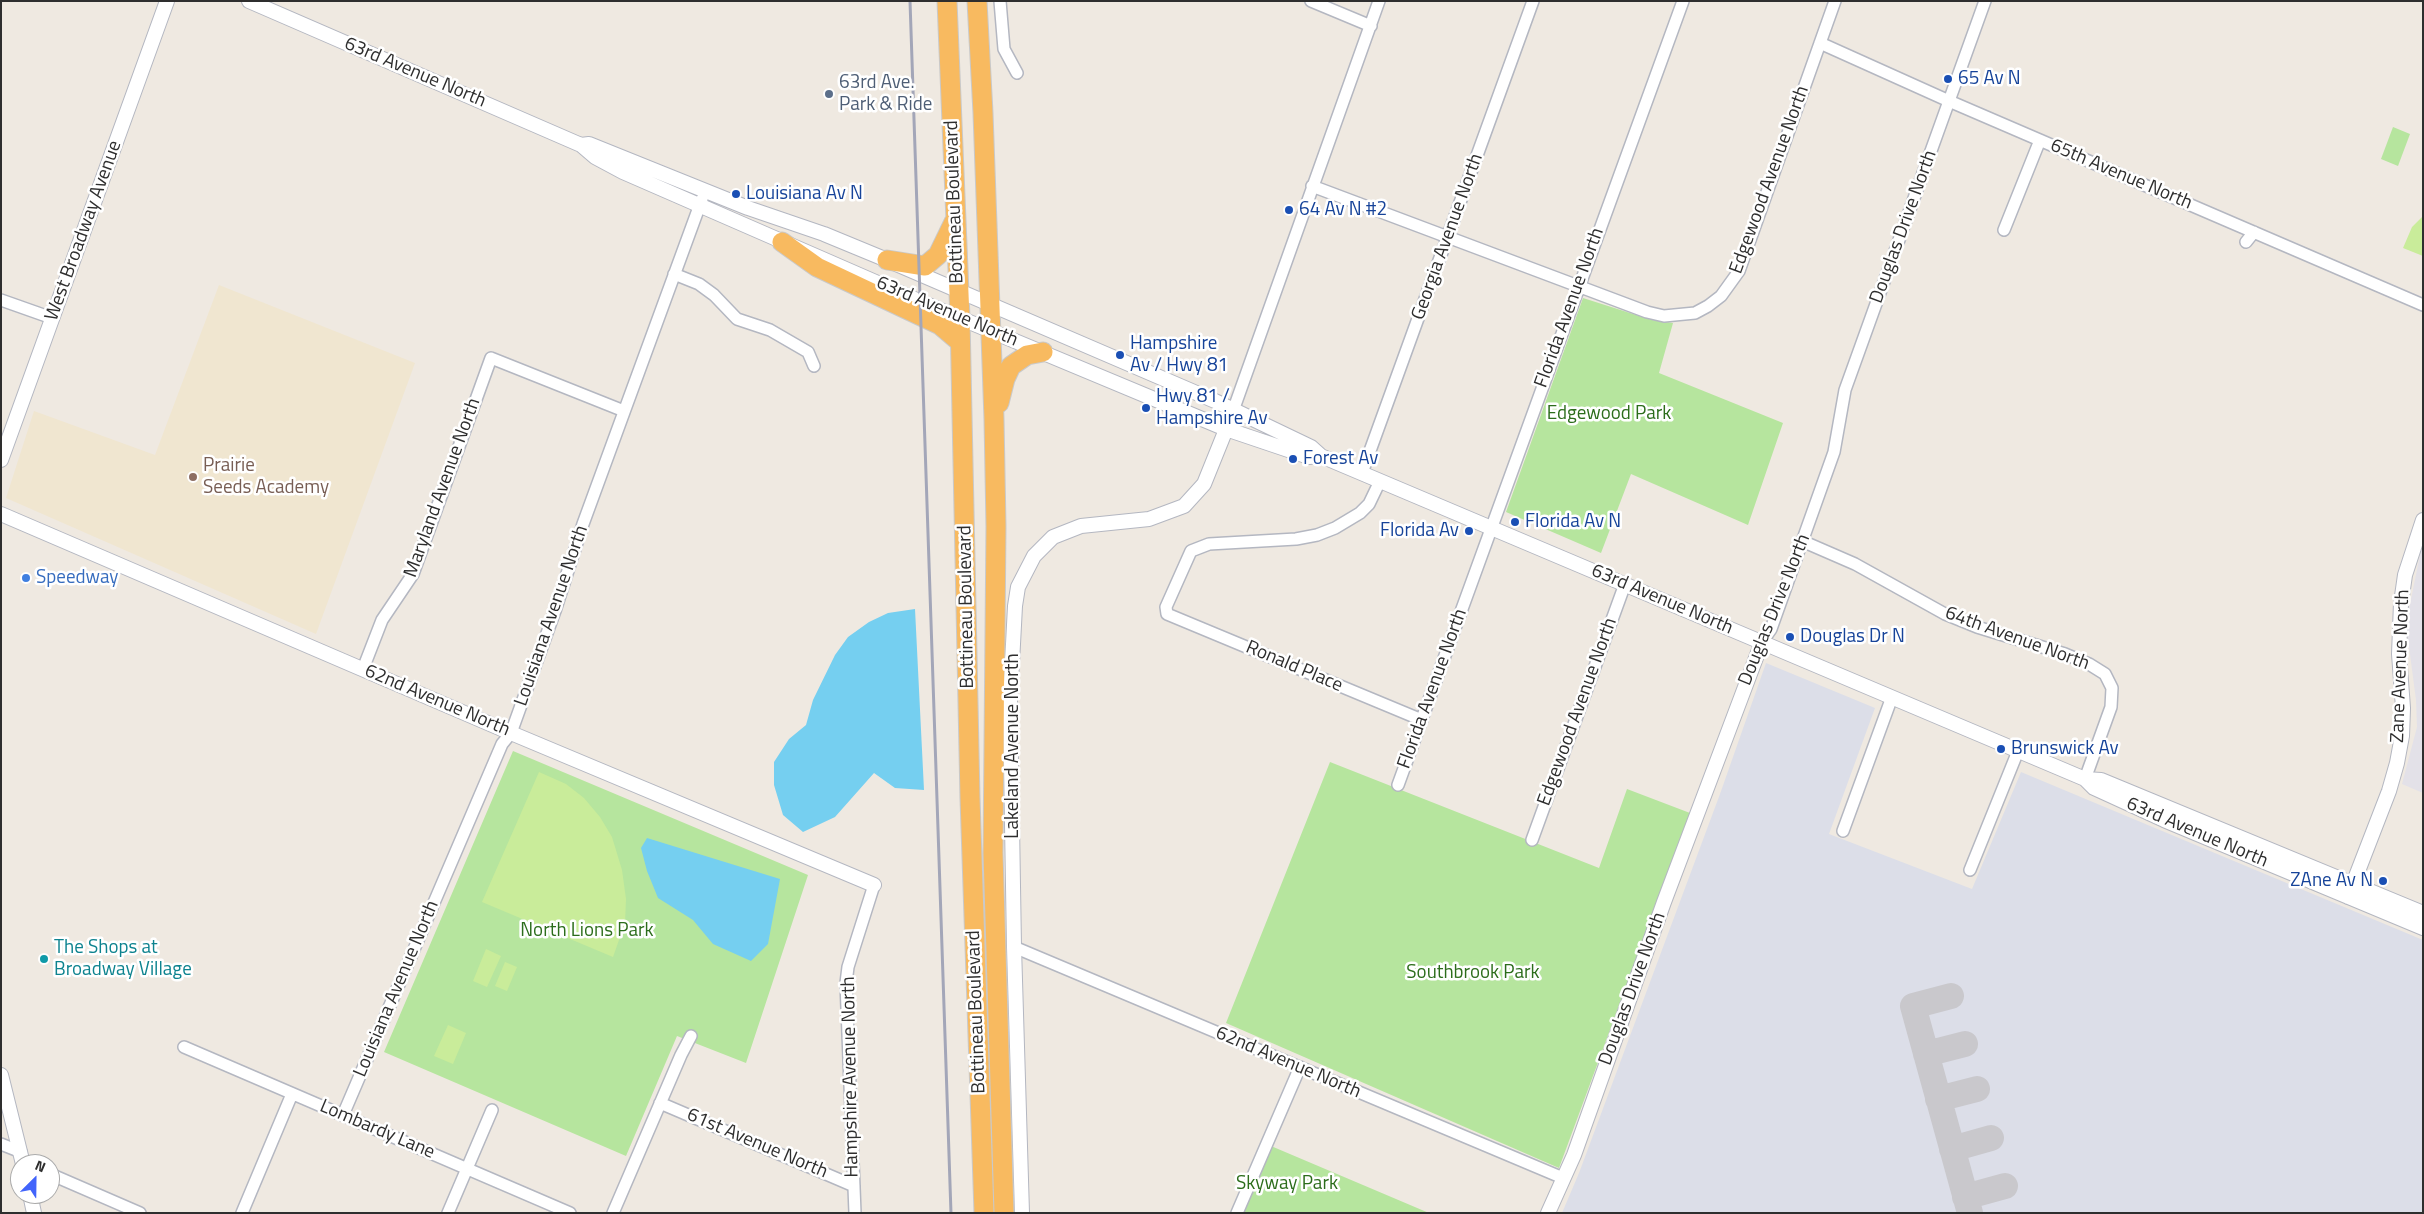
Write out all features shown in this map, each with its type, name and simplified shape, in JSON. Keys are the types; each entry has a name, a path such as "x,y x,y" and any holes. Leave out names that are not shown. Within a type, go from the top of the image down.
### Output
{"highway":[{"name":"Bottineau Boulevard","path":"947,1 960,318 970,798 984,1213"},
{"name":"Bottineau Boulevard","path":"977,1 984,113 989,330 994,419 996,535 993,853 1004,1213"},
{"path":"887,260 925,266 938,255 956,218"},
{"path":"782,242 818,267 940,325 960,342"},
{"path":"994,419 1005,379 1011,366 1027,354 1043,352"}],"street":[{"name":"West Broadway Avenue","path":"1,460 167,1"},
{"name":"63rd Avenue North","path":"249,1 581,145 595,158 782,242 960,318 1226,429 1309,457 1321,456"},
{"path":"1000,1 1004,49 1018,73"},
{"path":"1311,1 1370,26"},
{"path":"1233,411 1379,1"},
{"name":"Georgia Avenue North","path":"1362,473 1533,1"},
{"name":"Florida Avenue North","path":"1398,785 1682,1"},
{"name":"Edgewood Avenue North","path":"1578,286 1647,312 1664,316 1695,313 1721,296 1739,270 1835,1"},
{"name":"Douglas Drive North","path":"1548,1213 1574,1155 1664,902 1762,642 1771,629 1834,452 1845,390 1985,1"},
{"name":"65th Avenue North","path":"1820,43 1949,101 2423,304"},
{"path":"2004,230 2040,140"},
{"name":"63rd Avenue North","path":"581,145 590,144 748,208 824,234 959,290 1215,401 1312,447 1321,456 2086,779 2094,788 2164,820 2350,891 2423,913"},
{"path":"1312,186 1578,286"},
{"name":"Louisiana Avenue North","path":"343,1115 502,744 511,733 624,411 705,191"},
{"path":"2246,242 2254,232"},
{"path":"674,274 699,284 714,295 737,319 770,330 808,352 814,366"},
{"path":"1,300 52,318"},
{"name":"Maryland Avenue North","path":"362,669 382,620 413,574 491,358 624,411"},
{"name":"Lakeland Avenue North","path":"1022,1213 1014,947 1010,701 1015,606 1021,578 1042,546 1069,530 1098,523 1149,519 1184,506 1204,484 1233,411"},
{"name":"Ronald Place","path":"1380,481 1369,504 1360,513 1335,528 1317,535 1296,539 1209,544 1190,551 1166,607 1167,614 1422,720"},
{"name":"62nd Avenue North","path":"1,514 511,733 874,885"},
{"name":"Zane Avenue North","path":"2350,891 2389,791 2398,754 2403,708 2399,654 2400,603 2405,575 2423,520"},
{"name":"64th Avenue North","path":"1802,541 1855,564 1945,614 1977,627 2065,654 2089,664 2105,674 2110,681 2112,701 2086,779"},
{"name":"Edgewood Avenue North","path":"1532,840 1624,584"},
{"path":"1843,831 1892,697"},
{"path":"1970,870 2018,751"},
{"name":"Hampshire Avenue North","path":"855,1213 846,983 848,967 874,885"},
{"name":"63rd Avenue North","path":"2350,891 2423,928"},
{"name":"62nd Avenue North","path":"1014,947 1563,1178"},
{"path":"613,1213 691,1036"},
{"name":"Lombardy Lane","path":"184,1047 570,1213"},
{"path":"1237,1213 1300,1067"},
{"path":"1,1075 21,1154"},
{"path":"242,1213 292,1094"},
{"name":"61st Avenue North","path":"660,1103 854,1186"},
{"path":"448,1213 492,1110"},
{"path":"1,1144 14,1154"},
{"path":"60,1178 140,1213"}],"shaded area":[{"name":"Prairie Seeds Academy","path":"219,285 415,363 316,634 6,498 34,411 155,455"},
{"path":"2423,540 2423,793 2402,784 2417,727 2416,700 2406,624"},
{"path":"1766,663 1875,708 1829,834 1972,889 2021,772 2423,940 2423,1213 1562,1213 1579,1173 1720,794"}],"green space":[{"path":"2393,127 2410,134 2398,166 2381,159"},
{"path":"2423,216 2423,256 2403,248 2412,227"},
{"name":"Edgewood Park","path":"1583,298 1652,320 1673,323 1659,373 1783,423 1748,525 1631,474 1601,553 1506,512"},
{"name":"North Lions Park","path":"513,751 808,875 746,1063 677,1036 626,1156 384,1052"},
{"name":"Southbrook Park","path":"1330,762 1599,868 1627,789 1690,813 1559,1168 1226,1023"},
{"path":"539,772 566,784 584,798 600,817 612,837 622,870 626,899 625,923 613,957 482,902"},
{"path":"486,949 501,956 487,987 473,981"},
{"path":"505,962 517,967 507,991 495,986"},
{"path":"448,1025 466,1033 453,1064 434,1056"},
{"name":"Skyway Park","path":"1271,1146 1429,1213 1242,1213"}],"water":[{"path":"915,609 924,790 895,788 874,773 835,817 803,832 783,815 774,785 774,762 789,739 806,725 813,700 835,655 848,637 869,622 888,613"},
{"path":"647,838 780,879 768,944 751,961 713,944 693,920 658,898 647,871 641,848"}],"taxiway":[{"path":"1951,996 1913,1006 1970,1213"},
{"path":"1926,1054 1965,1044"},
{"path":"1938,1099 1977,1089"},
{"path":"1952,1149 1991,1138"},
{"path":"1965,1197 2005,1186"}],"railway":[{"path":"910,1 951,1213"}],"place":[{"name":"65 Av N","path":"1948,79"},
{"name":"63rd Ave. Park & Ride","path":"829,94"},
{"name":"Louisiana Av N","path":"736,194"},
{"name":"64 Av N #2","path":"1289,210"},
{"name":"Hampshire Av / Hwy 81","path":"1120,355"},
{"name":"Hwy 81 / Hampshire Av","path":"1146,408"},
{"name":"Forest Av","path":"1293,459"},
{"name":"Prairie Seeds Academy","path":"193,477"},
{"name":"Florida Av N","path":"1515,522"},
{"name":"Florida Av","path":"1469,531"},
{"name":"Speedway","path":"26,578"},
{"name":"Douglas Dr N","path":"1790,637"},
{"name":"Brunswick Av","path":"2001,749"},
{"name":"ZAne Av N","path":"2383,881"},
{"name":"The Shops at Broadway Village","path":"44,959"}]}
